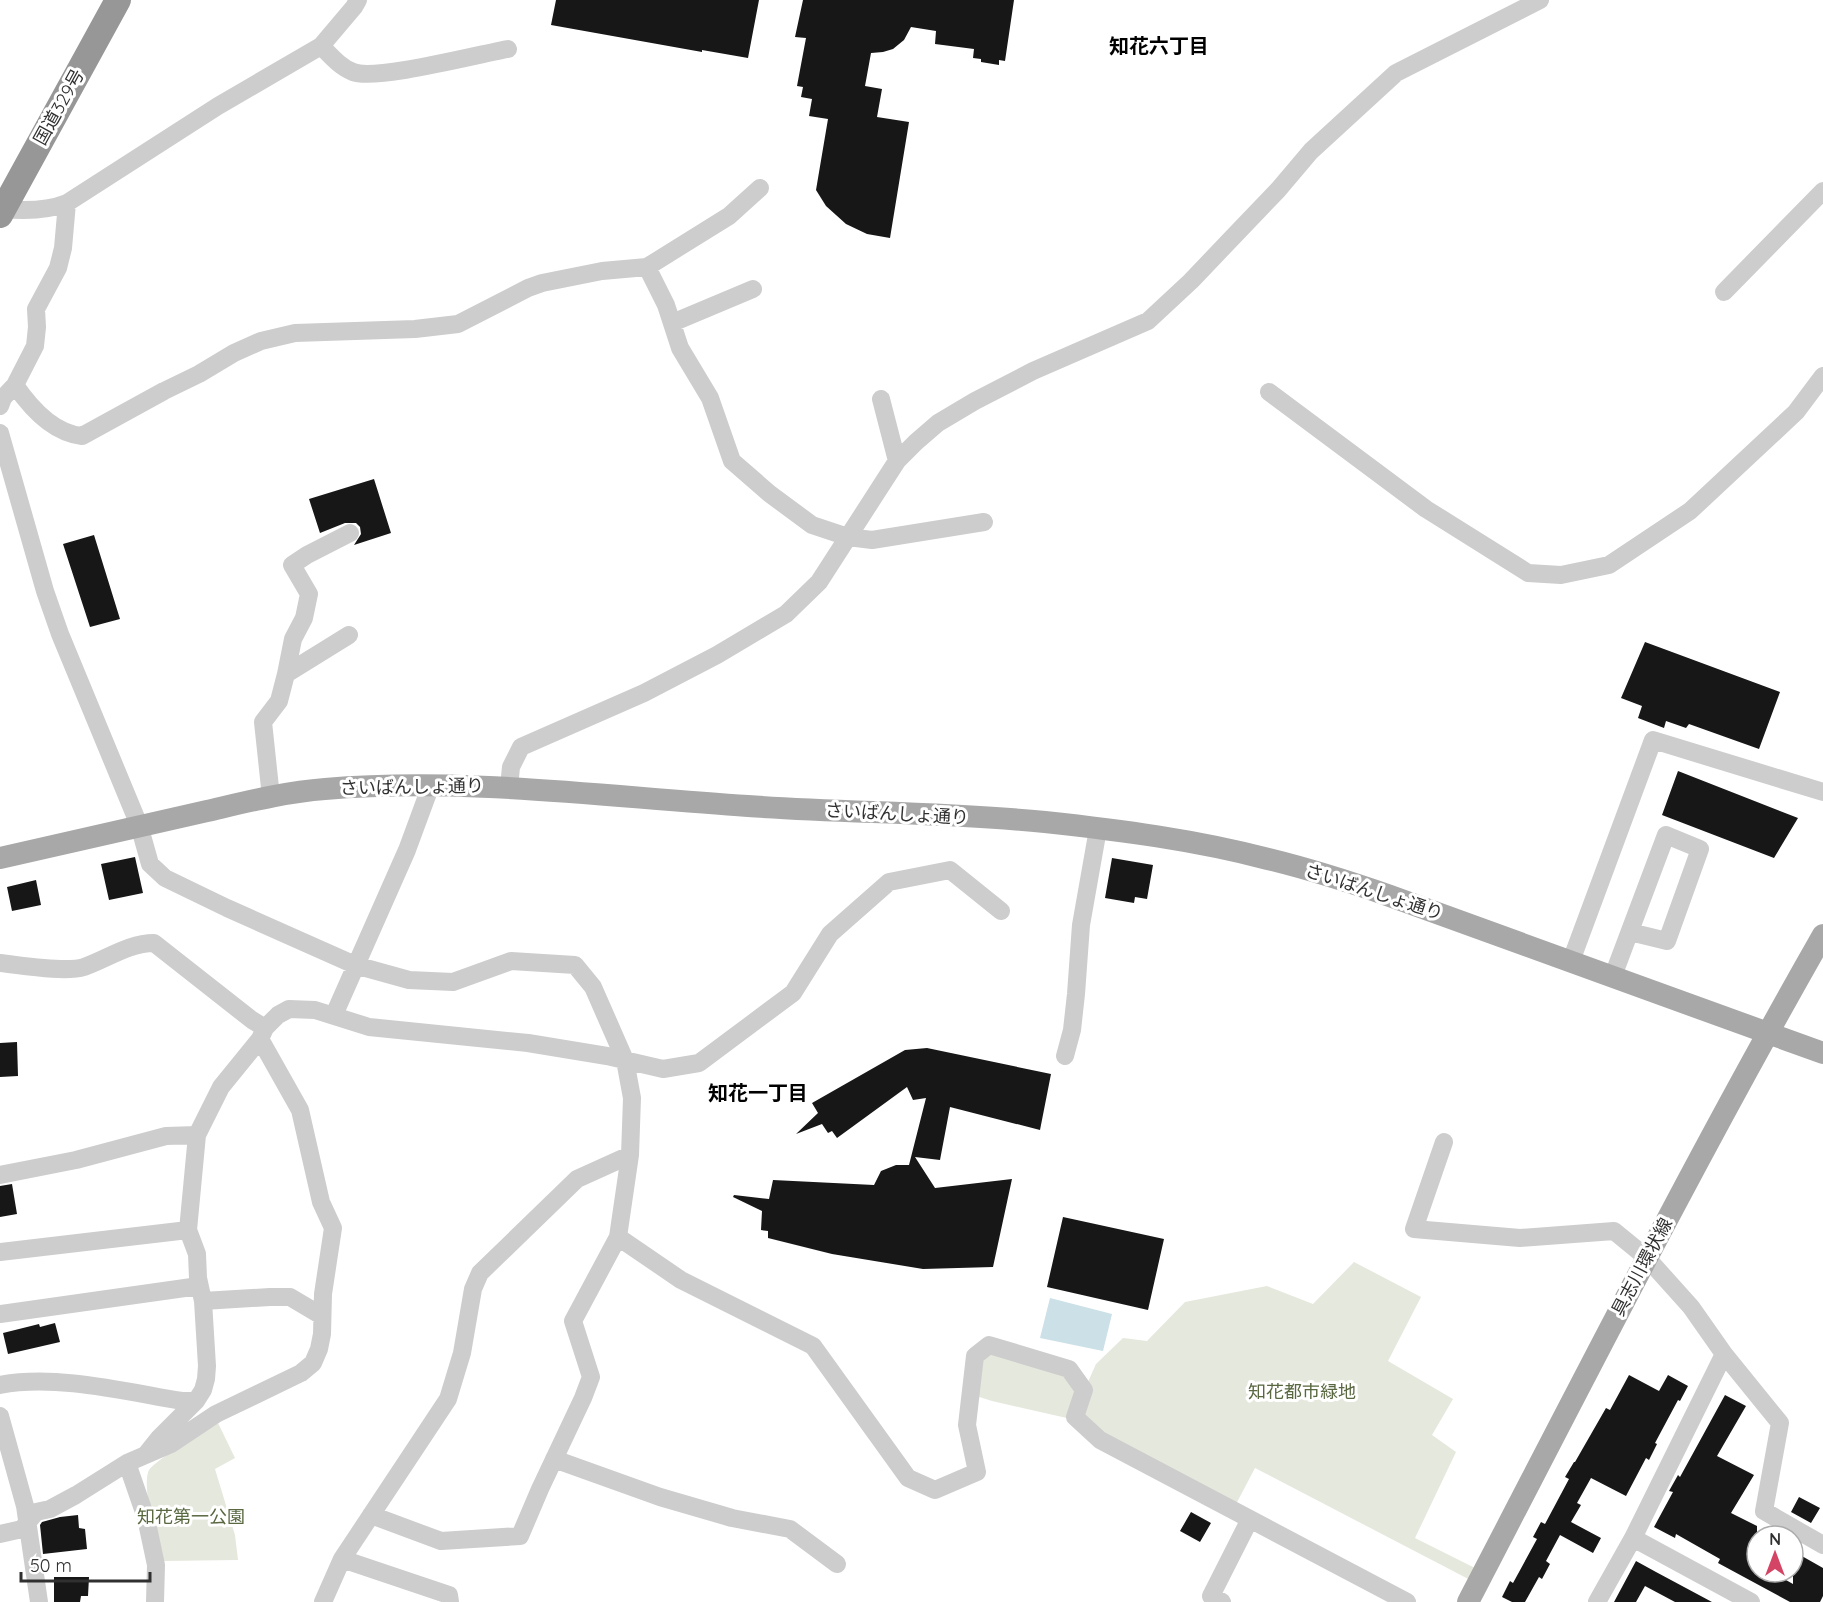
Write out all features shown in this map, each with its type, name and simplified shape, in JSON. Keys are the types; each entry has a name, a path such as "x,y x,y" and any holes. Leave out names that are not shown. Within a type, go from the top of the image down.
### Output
{"highway":[{"name":"国道329号","path":"2,212 118,0"}],"main road":[{"name":"さいばんしょ通り","path":"0,858 271,797 321,789 431,785 510,787 638,799 778,808 927,814 1098,829 1210,846 1328,875 1823,1053"},
{"name":"具志川環状線","path":"1468,1602 1647,1258 1823,936"}],"street":[{"path":"2,212 24,211 67,203 208,112 321,46 358,0"},
{"path":"510,787 511,767 521,747 644,693 717,655 786,614 819,582 897,461 938,423 1033,371 1148,321 1191,282 1311,152 1396,73 1540,0"},
{"path":"321,46 339,63 355,73 396,71 508,49"},
{"path":"15,384 25,400 62,432 82,436 234,353 261,341 295,333 415,329 458,324 542,283 602,271 647,267 729,216 760,188"},
{"path":"1724,291 1823,191"},
{"path":"0,406 3,398 15,384 35,346 36,309 58,268 63,248 67,203"},
{"path":"647,267 666,305 680,348 710,398 732,460 770,494 812,525 848,537 873,540 984,522"},
{"path":"672,323 753,289"},
{"path":"1269,392 1426,509 1528,573 1561,574 1609,565 1690,511 1796,412 1823,376"},
{"path":"881,399 897,461"},
{"path":"0,433 45,591 60,634 139,825 150,864 165,878 227,908 355,965 409,980 453,982 511,961 575,965 593,987 625,1060 632,1098 630,1155 618,1237 573,1321 591,1377 520,1536 441,1541 371,1515"},
{"path":"271,797 262,722 279,701 293,639 304,618 309,594 292,565 350,533"},
{"path":"286,674 350,635"},
{"path":"1571,961 1653,740 1823,792"},
{"path":"334,1015 407,850 431,785"},
{"path":"1065,1056 1072,1030 1077,994 1081,925 1098,829"},
{"path":"1613,976 1666,835 1700,849 1667,941 1630,932"},
{"path":"147,1453 196,1401 203,1390 206,1379 207,1366 197,1254 188,1230 197,1135 221,1087 278,1015 289,1009 315,1010 369,1027 528,1043 663,1069 699,1063 793,993 830,934 889,882 950,870 1001,911"},
{"path":"0,963 42,968 81,968 142,943 154,943 252,1020 262,1034 300,1110 321,1203 333,1228 322,1294 322,1334 313,1363 301,1373 216,1414 171,1444 127,1463 50,1509 36,1512 22,1529 0,1534"},
{"path":"0,1175 76,1160 166,1136 197,1135"},
{"path":"1444,1142 1414,1230 1520,1238 1614,1232 1647,1258 1690,1307 1724,1354 1780,1423 1764,1511 1823,1545"},
{"path":"323,1602 342,1559 448,1399 462,1353 472,1289 480,1273 577,1179 630,1155"},
{"path":"0,1252 188,1230"},
{"path":"618,1237 681,1280 813,1346 908,1478 935,1490 977,1472 967,1425 975,1356 989,1345 1069,1369 1084,1390 1075,1417 1100,1440 1407,1602"},
{"path":"0,1314 201,1294 290,1298 322,1316"},
{"path":"1597,1602 1633,1538 1724,1354"},
{"path":"0,1385 16,1382 48,1382 196,1401"},
{"path":"0,1416 26,1506 39,1602"},
{"path":"554,1459 660,1497 722,1515 790,1529 837,1564"},
{"path":"127,1463 146,1518 156,1565 154,1602"},
{"path":"1222,1602 1211,1596 1250,1519"},
{"path":"1633,1538 1751,1602"},
{"path":"342,1559 449,1595 450,1602"}],"green space":[{"name":"知花都市緑地","path":"1354,1262 1421,1297 1388,1361 1453,1399 1432,1435 1456,1452 1415,1538 1485,1573 1478,1584 1255,1468 1234,1508 1080,1421 970,1394 989,1345 1069,1369 1084,1391 1096,1364 1123,1338 1147,1341 1185,1302 1267,1286 1313,1304"},
{"name":"知花第一公園","path":"218,1423 235,1458 215,1469 235,1535 238,1560 161,1561 148,1501 149,1470 170,1453"}],"water":[{"path":"1050,1298 1112,1314 1103,1351 1040,1338"}],"building":[{"path":"556,0 759,0 748,58 551,25"},
{"path":"803,0 1014,0 1005,61 999,60 999,65 973,58 974,49 935,44 936,31 911,27 904,40 893,49 871,53 865,86 882,89 877,117 909,122 890,238 867,234 846,224 826,206 816,190 828,119 809,116 812,99 801,97 803,87 797,86 806,38 795,37"},
{"path":"374,479 391,533 354,545 361,534 360,527 356,523 345,523 320,533 309,499"},
{"path":"94,535 120,619 90,627 63,544"},
{"path":"1645,642 1780,692 1759,749 1689,724 1686,728 1666,721 1664,728 1638,718 1642,706 1621,698"},
{"path":"1678,771 1798,818 1774,858 1662,815"},
{"path":"135,857 143,893 109,900 101,864"},
{"path":"1112,858 1153,865 1147,899 1135,897 1134,903 1105,898"},
{"path":"36,880 41,905 12,911 7,887"},
{"path":"17,1042 18,1076 0,1077 0,1043"},
{"path":"927,1048 1051,1074 1040,1130 950,1107 940,1160 915,1157 935,1188 1012,1179 993,1267 923,1269 832,1254 768,1238 768,1231 761,1230 762,1211 733,1197 734,1195 769,1199 773,1180 874,1185 881,1171 896,1165 909,1165 926,1098 913,1100 907,1087 837,1138 832,1131 828,1133 822,1124 796,1134 818,1113 812,1103 905,1050"},
{"path":"12,1184 17,1214 0,1217 0,1186"},
{"path":"1063,1217 1164,1239 1148,1310 1047,1287"},
{"path":"55,1323 60,1342 8,1354 3,1333 39,1324 40,1327"},
{"path":"1629,1375 1659,1391 1668,1375 1688,1386 1655,1443 1657,1444 1649,1460 1646,1458 1626,1496 1591,1478 1577,1503 1581,1505 1571,1522 1601,1538 1593,1553 1560,1535 1546,1561 1550,1564 1542,1579 1539,1577 1525,1602 1512,1602 1502,1597 1510,1581 1513,1583 1537,1539 1533,1537 1541,1522 1545,1524 1569,1479 1565,1477 1606,1408 1610,1410"},
{"path":"1725,1395 1746,1406 1717,1456 1754,1475 1731,1513 1753,1524 1745,1524 1745,1578 1718,1563 1720,1559 1676,1534 1675,1538 1654,1527 1673,1492 1669,1491 1678,1475 1680,1477"},
{"path":"1799,1497 1820,1508 1811,1523 1791,1512"},
{"path":"1191,1512 1211,1523 1200,1542 1180,1531"},
{"path":"78,1515 79,1528 85,1529 87,1549 43,1554 40,1525 42,1522"},
{"path":"1805,1558 1823,1568 1823,1596 1820,1602 1790,1602 1757,1584 1805,1584"},
{"path":"1636,1561 1712,1602 1675,1602 1645,1586 1636,1602 1614,1602"},
{"path":"54,1577 89,1577 88,1596 81,1596 80,1602 54,1602"}],"district":[{"name":"知花六丁目","path":"1159,46"},
{"name":"知花一丁目","path":"758,1093"}]}
